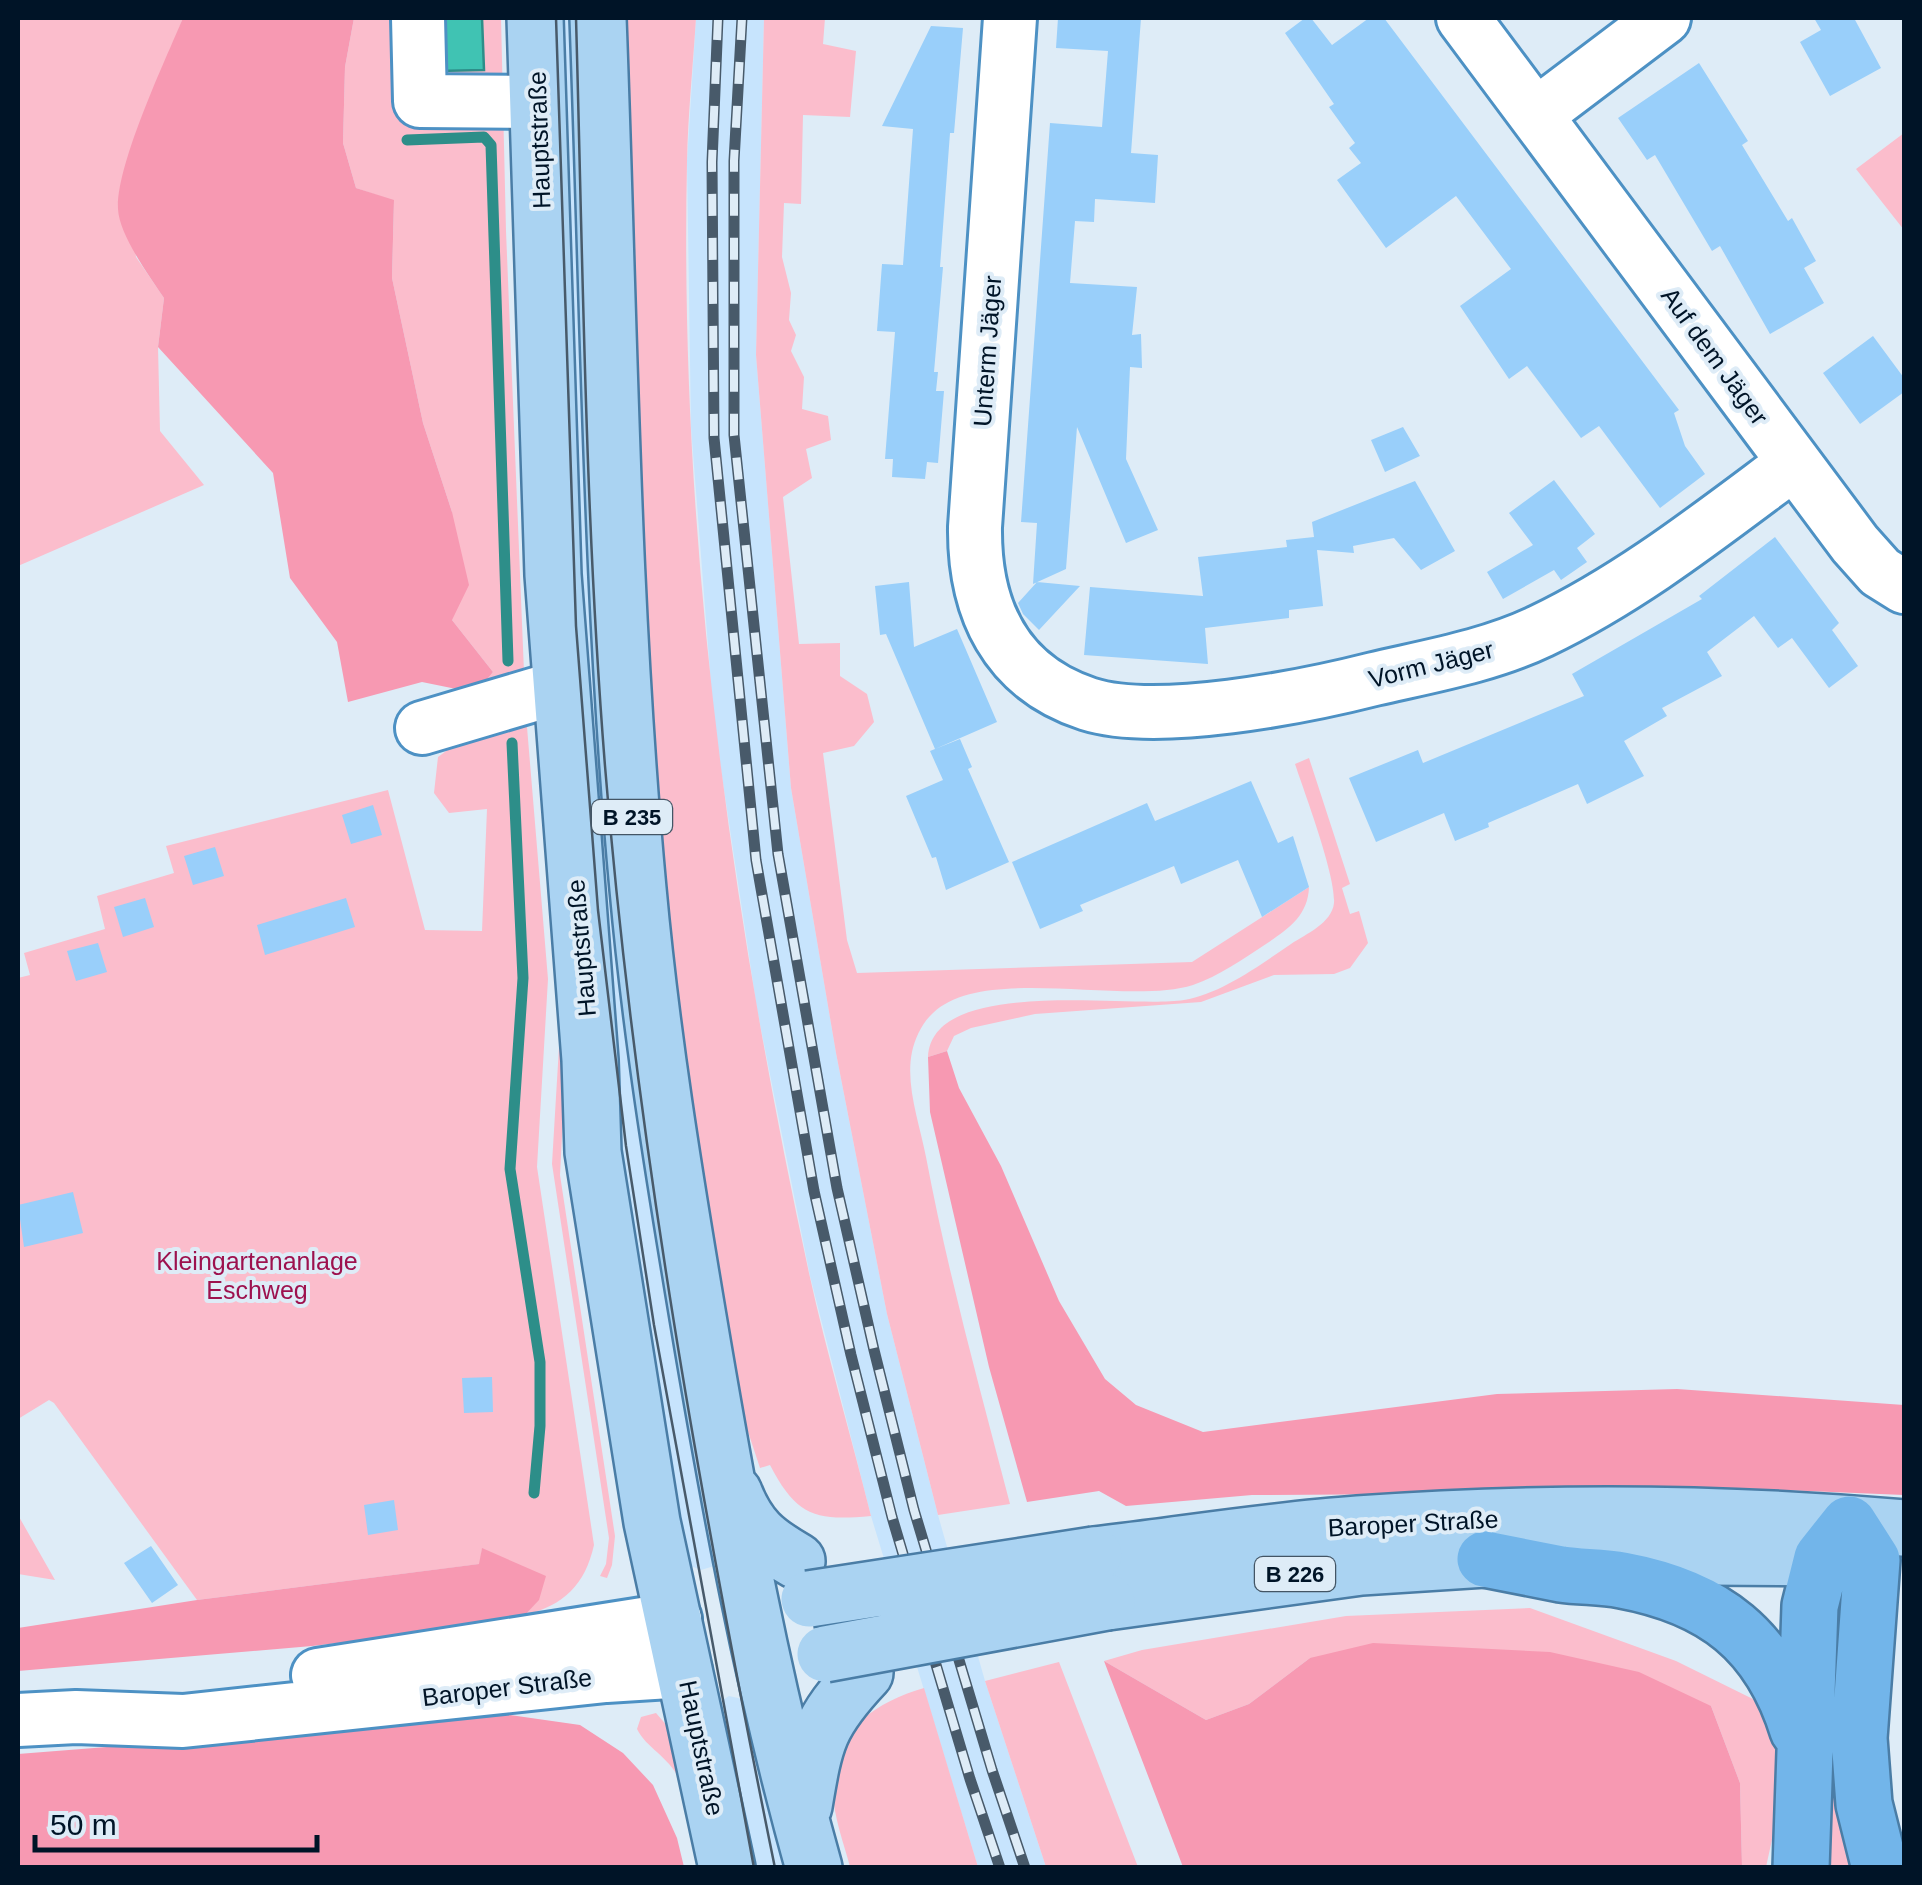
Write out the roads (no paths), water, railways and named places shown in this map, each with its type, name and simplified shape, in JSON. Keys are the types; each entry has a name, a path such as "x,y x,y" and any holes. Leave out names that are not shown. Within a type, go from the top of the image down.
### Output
{"highway":[{"path":"1801,1868 1810,1606 1870,1547"},
{"path":"1870,1547 1858,1738 1864,1804 1880,1868"},
{"path":"1485,1559 1620,1580 1674,1592 1699,1605 1746,1636 1769,1664 1789,1702 1805,1752"}],"main road":[{"name":"Hauptstraße","path":"535,18 552,557 590,1060 593,1152 652,1522 728,1868"},
{"name":"B 235","path":"598,18 619,592 638,888 657,1067 722,1464 762,1662"},
{"path":"722,1464 744,1521 803,1580"},
{"name":"Baroper Straße","path":"680,1645 832,1678 937,1634 1100,1578 1354,1524 1460,1518 1754,1518 1870,1547"},
{"name":"Baroper Straße","path":"680,1645 803,1580 1100,1578 1485,1559 1870,1547"},
{"path":"762,1662 808,1846"},
{"path":"808,1846 812,1752 832,1678"}],"street":[{"path":"418,18 420,101 538,102"},
{"name":"Unterm Jäger","path":"1010,18 974,552 976,576 990,618 1027,670"},
{"name":"Auf dem Jäger","path":"1463,18 1854,544 1880,572 1904,587"},
{"path":"1537,114 1664,18"},
{"name":"Vorm Jäger","path":"1027,670 1052,688 1088,704 1133,711 1180,710 1306,696 1474,655 1546,629 1646,573 1794,464"},
{"path":"422,728 560,687"},
{"name":"Baroper Straße","path":"18,1720 76,1717 179,1694 680,1645"}],"waterway":[{"path":"407,140 484,137 491,145 508,661"},
{"path":"512,743 523,978 510,1169 540,1362 534,1493"}],"tram line":[{"path":"556,18 576,626 598,910 626,1146 654,1325 754,1868"},
{"path":"576,18 593,579 618,905 652,1182 674,1320 721,1594 775,1868"}],"railway":[{"path":"718,18 712,162 714,438 756,860 814,1191 851,1355 892,1517 1000,1868"},
{"path":"742,18 734,161 734,435 778,854 837,1188 874,1350 914,1510 1025,1868"}],"park label":[{"name":"Kleingartenanlage Eschweg","path":"257,1276"}]}
